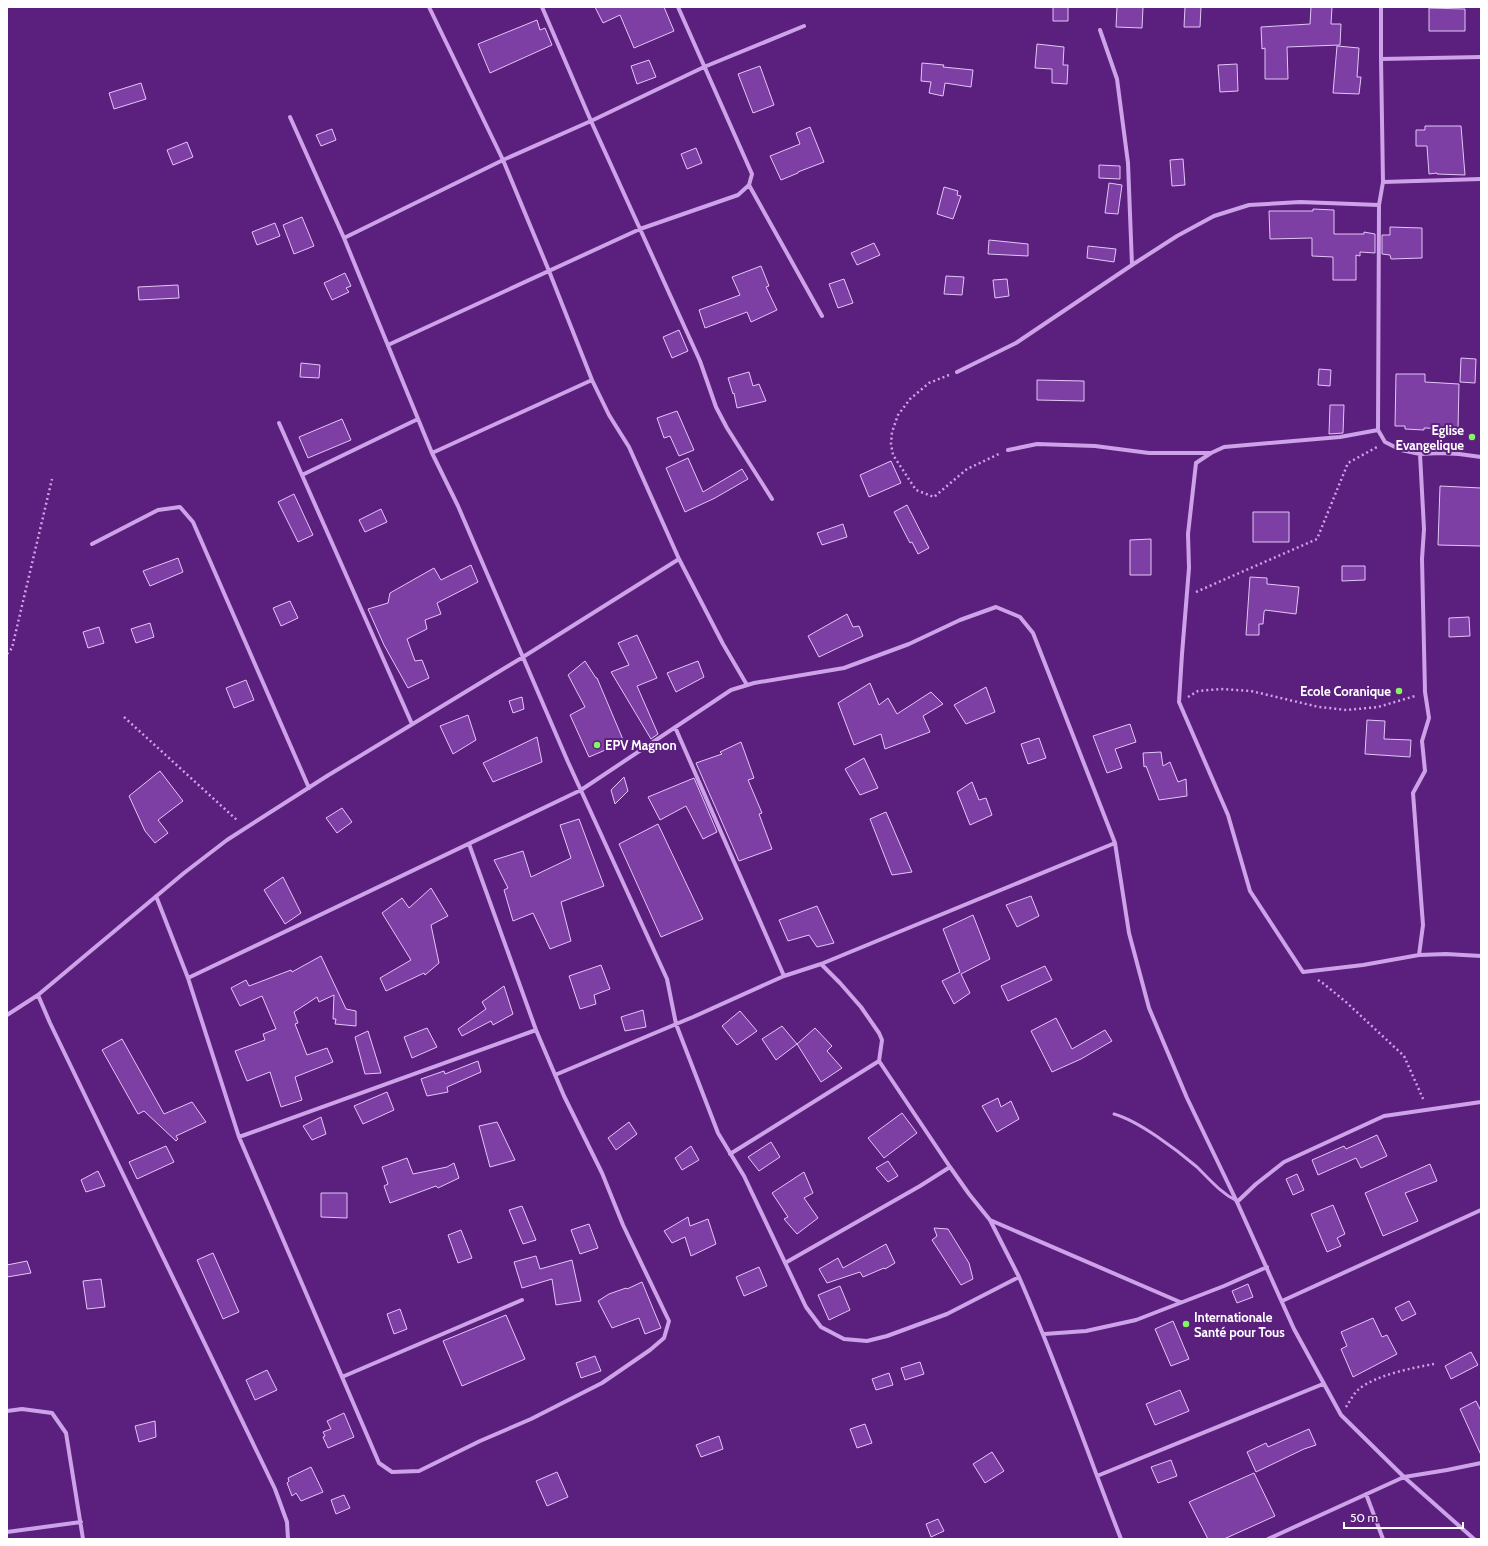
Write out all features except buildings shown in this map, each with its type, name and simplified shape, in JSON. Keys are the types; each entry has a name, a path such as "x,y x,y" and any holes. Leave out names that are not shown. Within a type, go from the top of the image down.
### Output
{"street":[{"path":"429,7 503,160 592,380 629,447 679,559 723,644 747,685"},
{"path":"542,7 590,121 700,361 716,407 727,428 772,499"},
{"path":"388,345 640,229 738,196 749,185 752,174 678,7"},
{"path":"1381,7 1383,182 1379,205 1378,430 1385,442 1401,450 1420,454 1440,453 1480,457"},
{"path":"344,238 503,160 704,67 804,26"},
{"path":"1100,30 1116,79 1126,148 1128,163 1132,265"},
{"path":"1381,59 1481,57"},
{"path":"290,117 344,238 432,453 458,506 581,790 667,979 676,1024 718,1133 744,1176 806,1307 821,1327 844,1339 867,1341 887,1336 947,1314 1019,1277"},
{"path":"1383,182 1481,179"},
{"path":"749,185 822,316"},
{"path":"957,372 1016,343 1177,236 1214,216 1249,205 1300,202 1379,205"},
{"path":"432,453 592,380"},
{"path":"302,475 418,420"},
{"path":"279,423 412,724"},
{"path":"1378,430 1340,437 1224,447 1211,453 1196,463 1188,534 1189,568 1179,702 1228,815 1250,891 1303,972 1363,965 1419,955 1446,954 1481,956"},
{"path":"1008,450 1037,444 1095,446 1149,453 1211,453"},
{"path":"1419,955 1423,925 1413,793 1425,771 1422,741 1429,718 1425,692 1425,617 1423,582 1424,529 1420,454"},
{"path":"92,544 158,510 180,507 193,522 309,788"},
{"path":"7,1015 38,995 190,868 227,840 679,559"},
{"path":"188,978 581,790 731,690 747,685 844,668 909,644 960,620 996,607 1020,617 1033,633 1115,843 1129,933 1149,1008 1188,1098 1267,1267 1294,1329 1341,1415 1404,1477 1474,1539"},
{"path":"675,727 784,976"},
{"path":"555,1075 676,1024 784,976 821,964 1115,843"},
{"path":"156,896 188,978 239,1137 379,1463 392,1472 418,1471 602,1383 650,1350 664,1338 669,1321 623,1225 605,1180 555,1075 536,1030 469,844"},
{"path":"821,964 861,1007 879,1032 882,1040 879,1061 950,1167 990,1220 1019,1277 1044,1334 1121,1539"},
{"path":"38,995 53,1030 275,1489 287,1522 288,1539"},
{"path":"239,1137 536,1030"},
{"path":"730,1154 879,1061"},
{"path":"1237,1202 1256,1184 1284,1162 1384,1116 1481,1102"},
{"path":"785,1263 913,1190 950,1167"},
{"path":"1282,1301 1481,1210"},
{"path":"990,1220 1180,1302"},
{"path":"1044,1334 1086,1331 1136,1320 1224,1286 1267,1267"},
{"path":"342,1377 522,1300"},
{"path":"1097,1476 1323,1384"},
{"path":"7,1411 22,1409 52,1413 66,1433 83,1539"},
{"path":"1268,1539 1404,1477 1481,1463"},
{"path":"1366,1494 1383,1539"},
{"path":"7,1532 81,1522"}],"lane":[{"path":"1114,1114 1121,1116 1143,1128 1170,1146 1195,1166 1224,1195 1237,1202"}],"path":[{"path":"957,372 929,383 910,399 898,415 892,432 891,444 893,454 905,475 916,490 934,497 967,469 1008,450"},
{"path":"1187,596 1317,539 1348,463 1385,442"},
{"path":"7,654 12,648 52,479"},
{"path":"1179,702 1198,691 1221,689 1251,691 1319,707 1347,710 1378,708 1406,700 1425,692"},
{"path":"124,718 246,829"},
{"path":"1303,972 1324,984 1383,1035 1404,1056 1428,1109"},
{"path":"1341,1415 1358,1389 1384,1376 1409,1368 1434,1364"}],"place":[{"name":"Eglise Evangelique","path":"1472,437"},
{"name":"Ecole Coranique","path":"1399,691"},
{"name":"EPV Magnon","path":"597,745"},
{"name":"Internationale Santé pour Tous","path":"1186,1324"}]}
